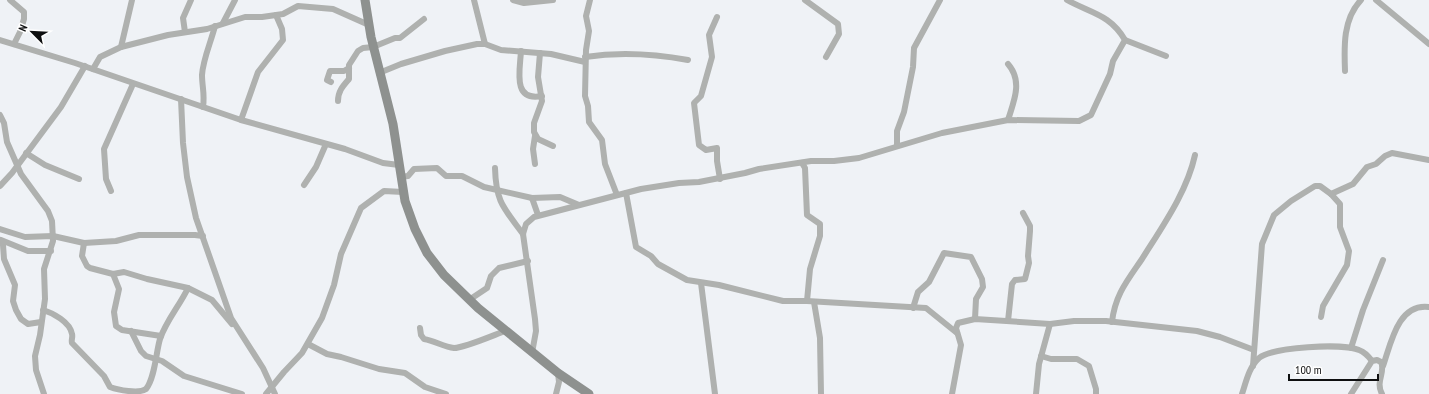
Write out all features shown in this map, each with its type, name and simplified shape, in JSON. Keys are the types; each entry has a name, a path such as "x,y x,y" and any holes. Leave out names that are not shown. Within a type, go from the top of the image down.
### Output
{"street":[{"path":"10,0 24,12 24,19 14,44"},
{"path":"121,47 132,0"},
{"path":"186,32 183,18 191,0"},
{"path":"223,23 235,0"},
{"path":"365,0 373,47 393,124 403,192 411,220 428,253 444,275 469,300 532,353 589,394"},
{"path":"474,0 485,44"},
{"path":"513,0 524,3 553,0"},
{"path":"590,0 586,16 589,31 585,60 585,96 588,106 589,122 602,140 605,164 617,195"},
{"path":"805,0 838,24 839,34 826,57"},
{"path":"897,146 897,131 904,112 913,67 914,48 940,0"},
{"path":"1067,0 1109,21 1118,29 1125,40 1166,56"},
{"path":"1345,71 1345,40 1348,23 1353,9 1361,0"},
{"path":"1376,0 1429,44"},
{"path":"93,70 100,57 121,47 215,26 245,17 276,16 284,14 298,6 333,9 369,25"},
{"path":"241,120 258,72 283,40 282,28 276,16"},
{"path":"717,18 709,35 712,57 711,63 701,96 694,103 699,145 706,150 717,148 717,161 720,179"},
{"path":"338,101 338,94 349,79 349,68 358,50 373,47 395,38 400,38 424,19"},
{"path":"203,107 205,93 202,74 204,62 215,26"},
{"path":"0,40 85,66 133,84 241,120 345,149 383,162 399,164"},
{"path":"523,234 526,224 538,215 626,193 679,183 720,179 759,169 802,162 845,160 864,156 942,133 1008,120 1079,121 1091,115 1108,79 1113,61 1125,40"},
{"path":"379,73 401,64 445,51 485,44 501,50 540,53 585,60 598,56 651,55 688,60"},
{"path":"521,51 520,89 532,98 542,96"},
{"path":"535,164 533,149 535,136 533,127 542,96 538,77 540,53"},
{"path":"1008,64 1014,71 1017,91 1008,120"},
{"path":"0,186 61,107 85,66"},
{"path":"331,82 327,80 330,71 344,71 349,68"},
{"path":"111,191 106,179 104,149 133,84"},
{"path":"181,99 183,143 189,189 203,236 231,318 263,368 275,394"},
{"path":"0,115 4,123 7,142 21,174 48,211 52,221 53,236 51,251 44,269 43,310 35,356 36,370 44,394"},
{"path":"535,136 553,146"},
{"path":"304,185 313,173 326,144"},
{"path":"26,153 45,165 78,179"},
{"path":"1331,194 1353,184 1367,167 1376,164 1385,156 1392,153 1429,160"},
{"path":"1112,322 1116,298 1161,228 1184,186 1195,155"},
{"path":"802,162 805,168 807,215 820,224 820,236 810,269 807,301"},
{"path":"400,177 408,176 414,169 437,168 446,176 462,176 484,187 532,198 560,198 579,205"},
{"path":"495,168 496,190 501,205 523,234 528,261 536,331 532,353"},
{"path":"1242,394 1253,366 1262,244 1274,215 1291,201 1314,186 1320,186 1331,194 1340,204 1340,227 1349,251 1347,265 1323,306 1321,318"},
{"path":"266,394 308,344 330,298 341,254 358,212 364,204 384,191 403,192"},
{"path":"626,193 636,247 651,256 658,264 682,278 701,283 719,285 784,301 807,301 930,309 957,333"},
{"path":"532,198 538,215"},
{"path":"1008,321 1012,284 1015,280 1025,279 1029,262 1030,226 1023,213"},
{"path":"0,229 25,238 53,236 84,243 116,241 138,235 203,236"},
{"path":"0,240 28,250 51,251"},
{"path":"0,240 3,245 4,259 15,285 13,301 16,310 24,323 28,324 41,322"},
{"path":"84,243 82,256 87,266 113,274 124,272 147,279 188,288 212,300 238,329"},
{"path":"912,308 918,292 929,282 944,253 971,256 982,279 983,287 976,299 975,319"},
{"path":"1351,348 1363,310 1384,260"},
{"path":"469,300 487,288 491,276 499,268 528,261"},
{"path":"113,274 119,289 114,312 116,326 122,330 131,330 161,336"},
{"path":"701,283 714,394"},
{"path":"146,394 161,336 188,288"},
{"path":"814,302 820,338 821,394"},
{"path":"1382,394 1378,383 1395,330 1402,318 1415,308 1429,308"},
{"path":"43,310 58,316 69,328 72,333 72,343 104,376 110,387 126,392 143,390 147,387"},
{"path":"952,394 961,345 956,328 958,323 975,319 1050,324 1074,321 1112,322 1197,331 1220,337 1254,350"},
{"path":"1036,394 1041,356 1050,324"},
{"path":"420,328 421,335 424,339 438,342 444,346 456,348 505,331"},
{"path":"131,330 143,354 168,364 184,376 242,394"},
{"path":"308,344 327,354 342,357 379,369 405,373 425,387 446,394"},
{"path":"1253,366 1260,358 1278,351 1306,347 1351,348 1366,353 1372,361"},
{"path":"1041,356 1051,359 1077,359 1089,366 1096,389 1096,394"},
{"path":"1372,361 1377,360 1381,362 1383,366"},
{"path":"1351,394 1372,361"},
{"path":"556,394 559,382 558,373"}]}
